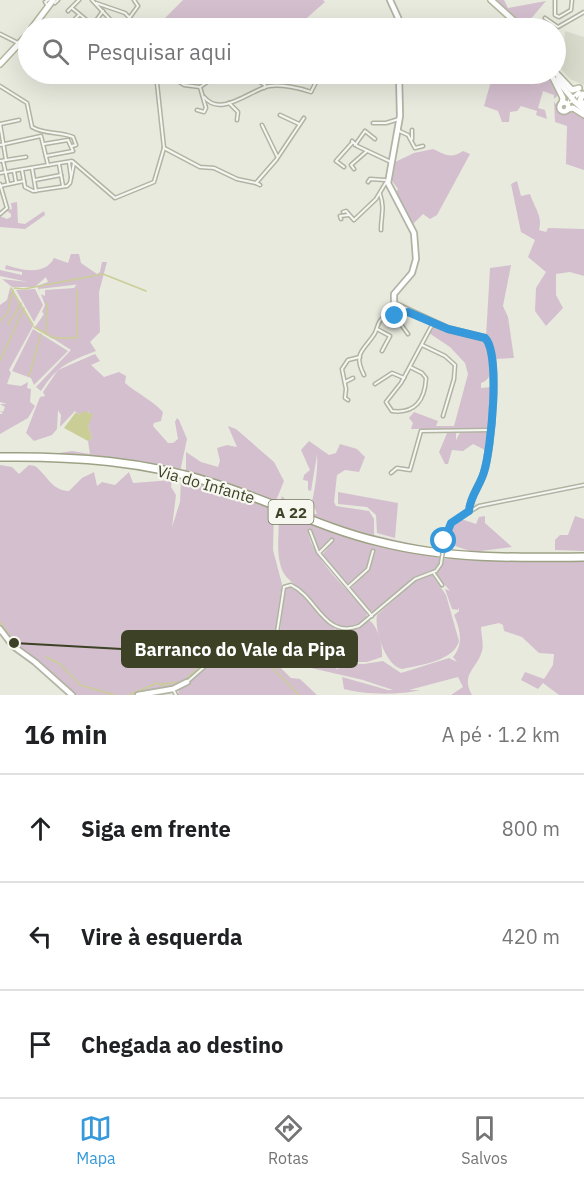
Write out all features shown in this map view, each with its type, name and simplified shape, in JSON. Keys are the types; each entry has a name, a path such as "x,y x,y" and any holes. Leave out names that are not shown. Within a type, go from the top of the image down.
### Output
{"highway":[{"name":"Via do Infante","path":"0,458 84,461 160,472 230,491 355,538 419,553 488,560 584,558"}],"main road":[{"path":"491,0 511,18"},
{"path":"41,18 55,1"},
{"path":"41,18 55,1"},
{"path":"0,63 18,43"},
{"path":"0,63 18,44"},
{"path":"557,84 566,106 584,115"},
{"path":"561,84 573,99 584,108"},
{"path":"565,84 572,90 582,91 580,100 584,108"}],"street":[{"path":"48,0 45,4 48,6"},
{"path":"92,0 109,18"},
{"path":"96,3 130,17 138,6 134,0"},
{"path":"390,0 398,18"},
{"path":"555,0 555,15 559,16 571,11 572,0"},
{"path":"43,15 48,6 55,1"},
{"path":"68,11 77,1"},
{"path":"72,8 85,18"},
{"path":"96,18 103,11"},
{"path":"566,22 584,12"},
{"path":"76,18 79,15"},
{"path":"0,34 18,43"},
{"path":"0,174 72,160 115,198 154,182 164,148 157,84"},
{"path":"182,84 200,87 204,84"},
{"path":"263,84 264,88"},
{"path":"310,92 316,84"},
{"path":"343,212 346,211 354,220 380,194 387,180 399,119 399,84"},
{"path":"0,86 27,103 32,127 44,132 65,134 74,139 76,145 72,146"},
{"path":"204,97 213,103 229,103 272,86 310,92"},
{"path":"197,110 205,111 207,104 200,87"},
{"path":"566,106 582,91"},
{"path":"310,92 312,97"},
{"path":"229,103 238,112 237,120"},
{"path":"280,115 299,124"},
{"path":"256,183 304,118"},
{"path":"373,123 386,123 399,119"},
{"path":"8,183 3,161 0,124 19,120"},
{"path":"262,125 278,156"},
{"path":"397,130 412,139"},
{"path":"411,130 415,148 423,146"},
{"path":"344,167 336,162 365,131 375,138"},
{"path":"65,134 66,140"},
{"path":"2,145 41,136 48,165"},
{"path":"44,144 71,141 73,151 46,156"},
{"path":"353,143 391,162"},
{"path":"164,148 200,166 214,168 237,179 260,185"},
{"path":"354,169 351,165 367,151"},
{"path":"3,161 26,157"},
{"path":"69,162 71,177"},
{"path":"59,164 63,186"},
{"path":"22,170 28,190 36,191 70,183 74,164"},
{"path":"32,168 36,191"},
{"path":"14,171 16,182"},
{"path":"35,180 61,175"},
{"path":"368,182 370,179 387,180"},
{"path":"387,180 414,233 415,266 393,297 394,304 436,324 485,338 489,342 492,357 490,430 485,471 472,495 469,511"},
{"path":"0,214 7,208 2,203 0,185 24,181"},
{"path":"380,194 384,207 380,217 381,230"},
{"path":"341,219 340,216 349,215"},
{"path":"396,316 401,308"},
{"path":"364,375 360,357 363,346 384,317 408,312"},
{"path":"396,316 407,332 410,330"},
{"path":"429,321 429,331"},
{"path":"410,367 426,378 422,402 417,407 392,411 386,402 404,378 429,331 436,324"},
{"path":"377,329 390,336 382,351"},
{"path":"422,345 445,356 455,365 454,379 443,416"},
{"path":"348,400 345,398 342,369 344,363 352,357 360,357"},
{"path":"375,384 392,373 404,378"},
{"path":"345,382 353,378"},
{"path":"391,473 397,468 410,470 421,431 490,430"},
{"path":"138,695 173,689 187,682 212,660 250,661 262,659 274,652 283,590 287,585 299,590 331,626 351,629 372,616 419,577 433,572 441,563 451,523 469,511 492,503 584,485"},
{"path":"310,531 319,553 372,616"},
{"path":"319,553 332,540"},
{"path":"348,587 369,569 374,551"},
{"path":"433,572 442,585"},
{"path":"0,629 13,646 72,695"},
{"path":"173,689 176,695"}],"shaded area":[{"path":"183,0 323,0 325,2 307,18 165,18"},
{"path":"494,0 504,0 508,8 546,1 532,18 513,18"},
{"path":"566,31 584,37 584,85 570,79 566,74"},
{"path":"490,84 553,84 559,94 554,99 554,95 543,91 538,108 545,110 547,119 536,115 537,111 521,106 517,111 510,112 509,122 502,122 498,111 484,106"},
{"path":"554,101 560,113 566,114 571,109 584,117 584,170 566,164 567,126 555,122"},
{"path":"433,149 448,155 455,155 463,151 470,154 437,215 430,219 423,214 412,225 396,192 398,189 390,178 393,163 414,153"},
{"path":"517,181 521,196 530,194 539,216 539,230 546,232 548,228 584,229 584,276 570,272 556,274 556,295 563,308 546,326 535,311 536,288 546,272 528,257 535,240 521,232 511,184"},
{"path":"17,202 18,223 25,224 44,211 45,215 25,229 0,227 0,216 7,219 11,217 6,210 12,209 11,203"},
{"path":"71,254 79,254 81,263 97,274 100,272 102,262 107,262 99,292 100,332 90,342 96,351 64,365 41,391 36,387 71,350 35,327 44,314 42,312 45,305 41,294 45,296 45,290 74,288 77,285 39,289 40,292 37,286 48,282 46,277 35,287 12,287 2,279 28,282 0,276 0,270 22,275 22,272 5,269 6,265 25,270 39,269 50,264 54,258 68,263"},
{"path":"511,265 503,306 508,317 514,358 494,359 490,342 486,337 490,268"},
{"path":"10,288 33,326 9,370 11,373 7,384 21,386 28,382 27,388 31,389 30,402 35,406 28,418 0,434 0,414 3,414 0,411 3,412 5,407 0,404 7,404 0,402 0,305 7,300"},
{"path":"35,289 43,305 34,322 16,290"},
{"path":"436,326 473,336 485,345 489,353 491,370 488,378 481,383 481,388 491,387 489,429 411,429 413,423 409,418 414,412 438,421 436,426 454,426 468,374 465,363 450,347 429,333"},
{"path":"33,329 68,351 34,385 31,378 12,371"},
{"path":"95,354 100,361 91,365 104,377 119,372 126,376 125,383 163,412 161,421 154,423 153,426 168,443 173,443 178,439 175,422 177,418 179,420 187,439 180,472 0,454 52,454 72,451 90,454 88,441 92,438 88,426 89,412 80,415 75,411 60,427 61,415 58,410 57,429 52,435 34,441 26,433 40,397 45,396 43,392 58,370"},
{"path":"83,411 93,414 88,426 92,438 88,441 64,428 76,412 80,415"},
{"path":"228,426 236,429 274,462 284,481 275,503 183,471 186,469 186,452 201,462 218,467 220,461 217,448 227,445 237,447"},
{"path":"448,431 456,431 456,440 461,431 486,431 488,434 487,451 473,444 463,451 452,450 448,464 445,464 439,452"},
{"path":"309,441 329,455 336,453 340,444 357,449 365,457 359,472 345,470 337,475 334,502 336,506 369,511 374,519 374,535 435,549 443,544 441,552 364,536 279,505 282,496 298,510 317,514 312,502 317,455 311,491 308,490 308,481 303,480 304,475 310,470 301,450"},
{"path":"0,465 12,467 19,474 29,465 35,466 58,488 69,491 82,478 94,472 97,486 102,482 115,485 129,472 133,483 172,480 171,487 176,495 172,527 180,502 181,479 230,493 274,510 273,550 282,584 273,650 254,660 210,660 188,679 170,687 146,690 133,695 72,695 43,665 14,644 0,625"},
{"path":"338,492 398,503 395,538 377,533 376,515 367,507 338,504"},
{"path":"278,511 357,541 440,558 439,567 418,576 375,612 370,611 351,588 364,575 347,584 322,555 333,541 331,540 320,550 312,539 311,532 308,531 310,541 323,563 367,612 367,616 360,623 343,628 329,620 283,572 278,548"},
{"path":"485,516 485,523 512,547 473,552 446,543 451,524 461,519 476,524 479,517"},
{"path":"575,516 584,519 584,551 555,550 555,540 560,535 568,535"},
{"path":"444,559 584,562 584,695 559,695 543,683 538,689 521,680 525,672 544,679 553,665 554,654 539,653 522,637 504,631 503,625 499,623 481,627 482,651 468,682 472,695 451,695 463,687 458,677 409,690 393,690 363,680 268,658 281,654 295,641 275,653 278,647 285,589 289,587 297,590 335,629 358,629 369,620 375,627 381,642 382,657 367,662 339,662 335,664 336,669 340,668 342,663 364,664 383,661 401,673 449,658 457,662 453,657 459,647 460,636 454,615 459,611 459,607 458,610 452,609 445,589 450,591 435,573 440,569"},
{"path":"427,575 432,575 446,595 459,641 456,648 444,658 402,669 386,655 379,638 377,615 414,582"},
{"path":"265,660 278,665 291,678 300,679 317,695 178,695 179,688 213,661"},
{"path":"342,677 388,690 420,690 383,694 353,691 344,689"}],"waterway":[{"path":"14,288 24,289 103,274 146,291"},
{"path":"11,288 33,325"},
{"path":"0,321 7,314 13,290"},
{"path":"34,327 53,338 77,338 77,290"},
{"path":"8,325 21,303"},
{"path":"46,334 47,303"},
{"path":"0,361 24,308"},
{"path":"29,376 41,334"},
{"path":"0,622 17,646"},
{"path":"26,653 33,657"},
{"path":"46,657 60,664 80,685 115,695"},
{"path":"161,684 182,682 210,658 241,658 250,663 273,668 299,695"},
{"path":"129,695 157,683 166,686"}],"place":[{"name":"Barranco do Vale da Pipa","path":"14,643"}],"route":[{"path":"395,316 408,312 448,329 485,338 491,350 493,403 485,471 472,495 469,511 451,523 444,541"}]}
